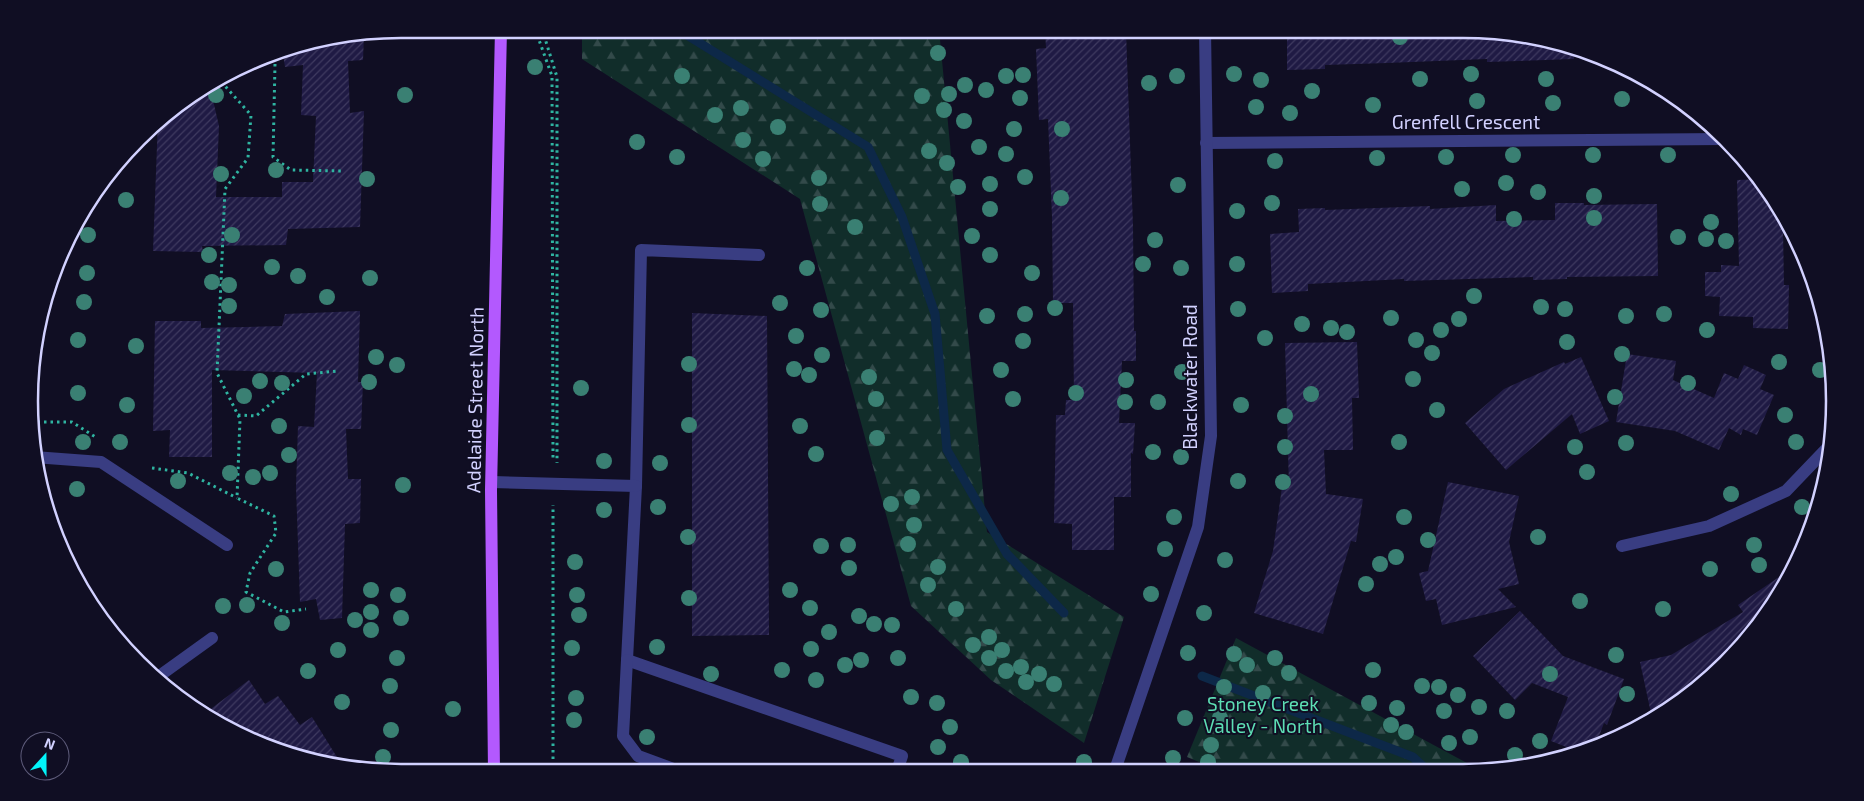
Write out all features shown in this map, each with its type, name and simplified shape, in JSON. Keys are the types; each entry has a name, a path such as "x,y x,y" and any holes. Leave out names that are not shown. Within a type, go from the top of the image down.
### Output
{"main road":[{"name":"Adelaide Street North","path":"494,764 492,482 501,38"}],"street":[{"name":"Blackwater Road","path":"1117,764 1198,528 1211,436 1205,38"},
{"name":"Grenfell Crescent","path":"1206,143 1715,139"},
{"path":"658,764 638,756 623,736 636,486 641,250 759,255"},
{"path":"1622,546 1709,526 1786,491 1822,453"},
{"path":"42,458 101,462 226,544"},
{"path":"492,482 636,486"},
{"path":"162,674 212,638"},
{"path":"627,660 902,756 899,764"}],"path":[{"path":"538,38 552,76 555,484"},
{"path":"545,38 558,78 553,764"},
{"path":"275,64 273,157 291,170 344,171"},
{"path":"223,84 251,115 248,158 225,189 217,373 240,419 237,498 274,516 276,533 250,573 246,592 284,612 306,609"},
{"path":"238,415 256,416 306,374 337,371"}],"green space":[{"path":"582,38 940,38 987,532 1124,617 1084,743 991,680 911,606 800,199 582,59"},
{"name":"Stoney Creek Valley - North","path":"1236,638 1468,764 1204,764 1187,757"}],"building":[{"path":"1045,38 1126,38 1136,361 1122,361 1119,423 1135,423 1133,454 1131,453 1131,497 1114,497 1114,550 1072,550 1072,524 1054,523 1056,415 1065,415 1066,400 1074,400 1073,303 1053,303 1048,119 1039,120 1036,49 1046,48"},
{"path":"1287,38 1487,38 1534,44 1574,55 1574,59 1487,62 1487,59 1325,65 1325,69 1287,70"},
{"path":"364,40 363,60 348,61 350,113 364,111 360,227 288,229 286,245 202,246 203,252 153,251 158,131 211,91 219,126 216,197 282,197 282,182 313,182 316,116 301,115 303,65 285,67 284,57 330,44"},
{"path":"1751,179 1783,229 1784,285 1789,285 1788,329 1753,328 1753,317 1719,316 1720,297 1705,296 1705,272 1721,272 1721,265 1739,266 1737,180"},
{"path":"1555,203 1584,203 1584,205 1657,204 1658,276 1567,277 1567,279 1533,280 1533,277 1404,281 1404,279 1308,284 1308,291 1272,293 1270,234 1299,232 1298,209 1325,208 1325,210 1430,206 1430,209 1496,205 1496,221 1555,220"},
{"path":"360,311 358,382 363,382 361,429 346,429 348,479 361,479 360,523 345,524 342,618 320,620 316,599 300,602 296,487 298,426 314,427 317,373 212,370 212,457 169,457 170,430 153,431 155,321 201,321 201,328 282,326 285,314"},
{"path":"692,313 767,316 769,635 692,636"},
{"path":"1357,342 1359,398 1352,398 1353,450 1324,450 1326,494 1363,499 1356,542 1351,541 1323,634 1254,613 1273,551 1282,487 1289,488 1285,343"},
{"path":"1627,354 1676,361 1673,380 1714,398 1724,373 1738,379 1744,365 1766,375 1760,389 1774,395 1757,435 1743,429 1741,435 1729,428 1719,450 1675,431 1616,422"},
{"path":"1581,357 1609,421 1580,434 1572,414 1506,470 1465,423 1504,389 1564,362 1565,364"},
{"path":"1448,482 1519,496 1509,542 1519,584 1498,589 1516,607 1442,625 1436,599 1426,601 1419,573 1428,571"},
{"path":"1782,575 1751,621 1720,657 1684,688 1651,711 1640,662 1671,655 1743,612 1738,605"},
{"path":"1520,611 1563,656 1624,679 1607,725 1604,723 1599,737 1568,748 1551,741 1568,697 1532,683 1515,700 1473,656"},
{"path":"249,680 265,704 278,696 300,725 312,717 337,758 307,751 262,736 210,709"}],"waterway":[{"path":"692,38 868,147 902,217 935,314 947,450 1007,554 1064,613"},
{"path":"1202,676 1413,757 1421,764"}]}
